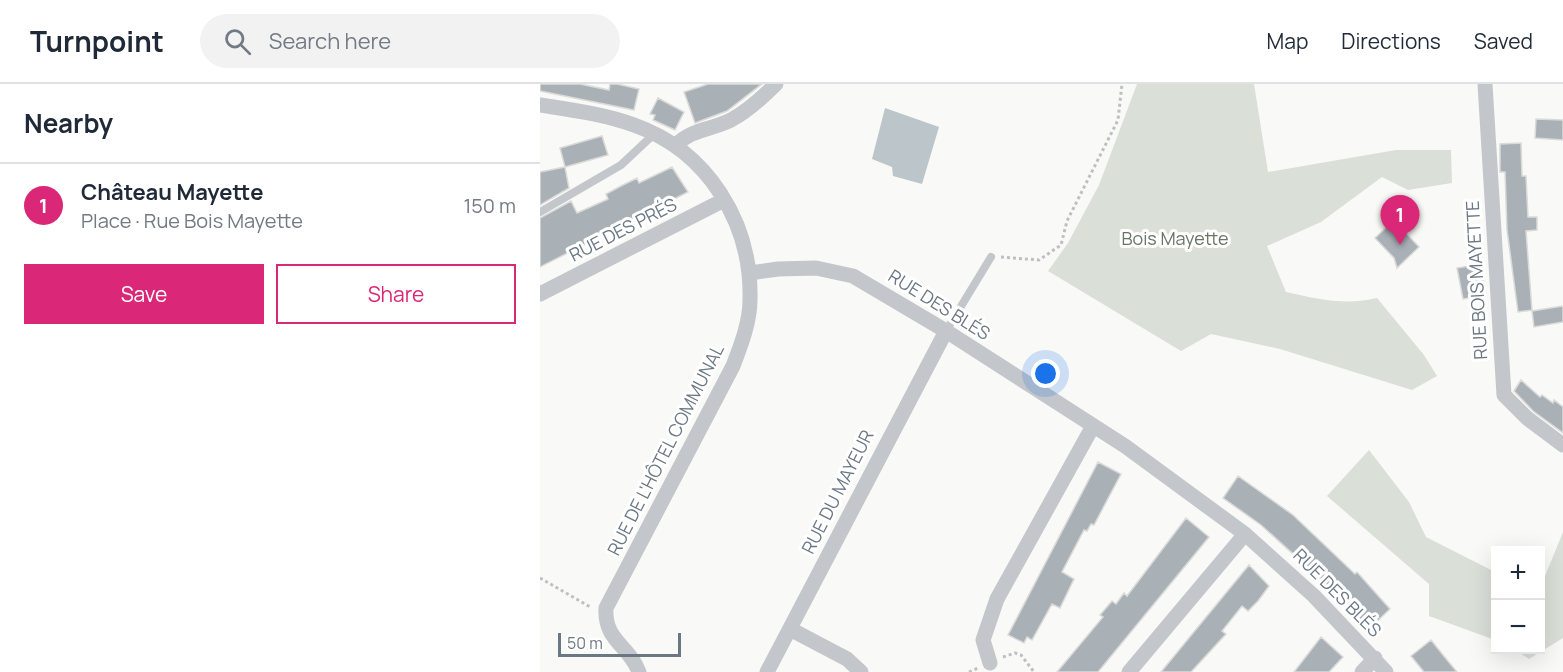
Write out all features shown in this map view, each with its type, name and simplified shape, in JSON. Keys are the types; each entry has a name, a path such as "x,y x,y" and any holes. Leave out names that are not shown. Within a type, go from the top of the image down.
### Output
{"street":[{"path":"675,146 689,134 729,120 758,102 776,84"},
{"name":"RUE BOIS MAYETTE","path":"1485,84 1503,395 1527,418 1563,445"},
{"name":"RUE DE L'HÔTEL COMMUNAL","path":"540,105 583,111 635,125 675,146 698,163 724,200 743,234 750,273 751,302 741,345 733,366 605,612"},
{"name":"RUE DES PRÉS","path":"540,294 724,200"},
{"name":"RUE DES BLÉS","path":"750,273 778,268 816,268 853,276 946,331 1093,426 1245,534 1306,589 1386,672"},
{"name":"RUE DU MAYEUR","path":"767,672 946,331"},
{"path":"990,663 983,640 997,599 1093,426"},
{"path":"1129,672 1245,534"},
{"path":"605,612 604,621 614,639 636,663 639,672"},
{"path":"790,629 847,659 861,672"},
{"name":"RUE DES BLÉS","path":"1362,672 1375,658"}],"lane":[{"path":"540,212 567,194 621,165 654,134"},
{"path":"946,331 991,257"}],"path":[{"path":"991,257 1039,260 1061,245 1067,221 1118,120 1122,84"},
{"path":"540,578 605,612"}],"green space":[{"name":"Bois Mayette","path":"1137,84 1254,84 1268,172 1396,150 1451,150 1452,183 1408,190 1382,177 1321,222 1267,246 1286,292 1343,301 1377,298 1424,355 1437,376 1412,390 1280,349 1211,334 1181,351 1048,271 1068,243 1099,185"},
{"path":"1369,450 1409,502 1426,537 1491,570 1491,639 1429,616 1429,584 1327,496"},
{"path":"1563,532 1563,638 1545,649 1545,600 1545,576"},
{"path":"1521,654 1537,654 1529,659"}],"shaded area":[{"path":"885,108 939,127 922,184 893,176 892,167 872,159"}],"building":[{"path":"540,84 580,84 609,90 610,84 617,84 639,89 634,110 540,91"},
{"path":"708,84 762,84 727,111 695,123 684,92"},
{"path":"658,98 684,112 675,130 653,120 655,115 650,114"},
{"path":"1536,119 1563,120 1563,140 1535,138"},
{"path":"602,136 608,155 565,167 560,148"},
{"path":"1521,143 1522,176 1526,176 1528,217 1537,217 1537,230 1526,231 1532,310 1518,312 1507,230 1505,172 1500,172 1500,144"},
{"path":"565,167 569,188 540,205 540,172"},
{"path":"672,167 688,192 540,267 540,218 571,201 577,213 608,199 606,194 637,178 639,183"},
{"path":"1394,220 1419,247 1397,268 1394,258 1375,238"},
{"path":"1481,264 1486,295 1463,299 1457,268"},
{"path":"1563,306 1563,322 1534,327 1532,311"},
{"path":"1521,380 1540,397 1542,395 1553,403 1554,400 1563,407 1563,433 1533,411 1514,391"},
{"path":"1098,462 1121,474 1094,525 1091,524 1087,531 1084,530 1062,572 1074,579 1060,608 1052,604 1032,640 1027,637 1024,643 1008,635"},
{"path":"1238,476 1293,515 1355,574 1357,572 1390,609 1368,630 1323,581 1261,525 1223,498"},
{"path":"1186,518 1209,537 1098,672 1057,672 1103,617 1100,615 1112,601 1116,604 1124,593 1127,596"},
{"path":"1249,565 1269,586 1258,601 1248,611 1242,606 1222,631 1226,634 1191,672 1161,672"},
{"path":"1321,637 1343,657 1329,672 1294,672"},
{"path":"1431,640 1457,672 1424,672 1411,656"}],"place":[{"name":"Château Mayette","path":"1400,245"}]}
